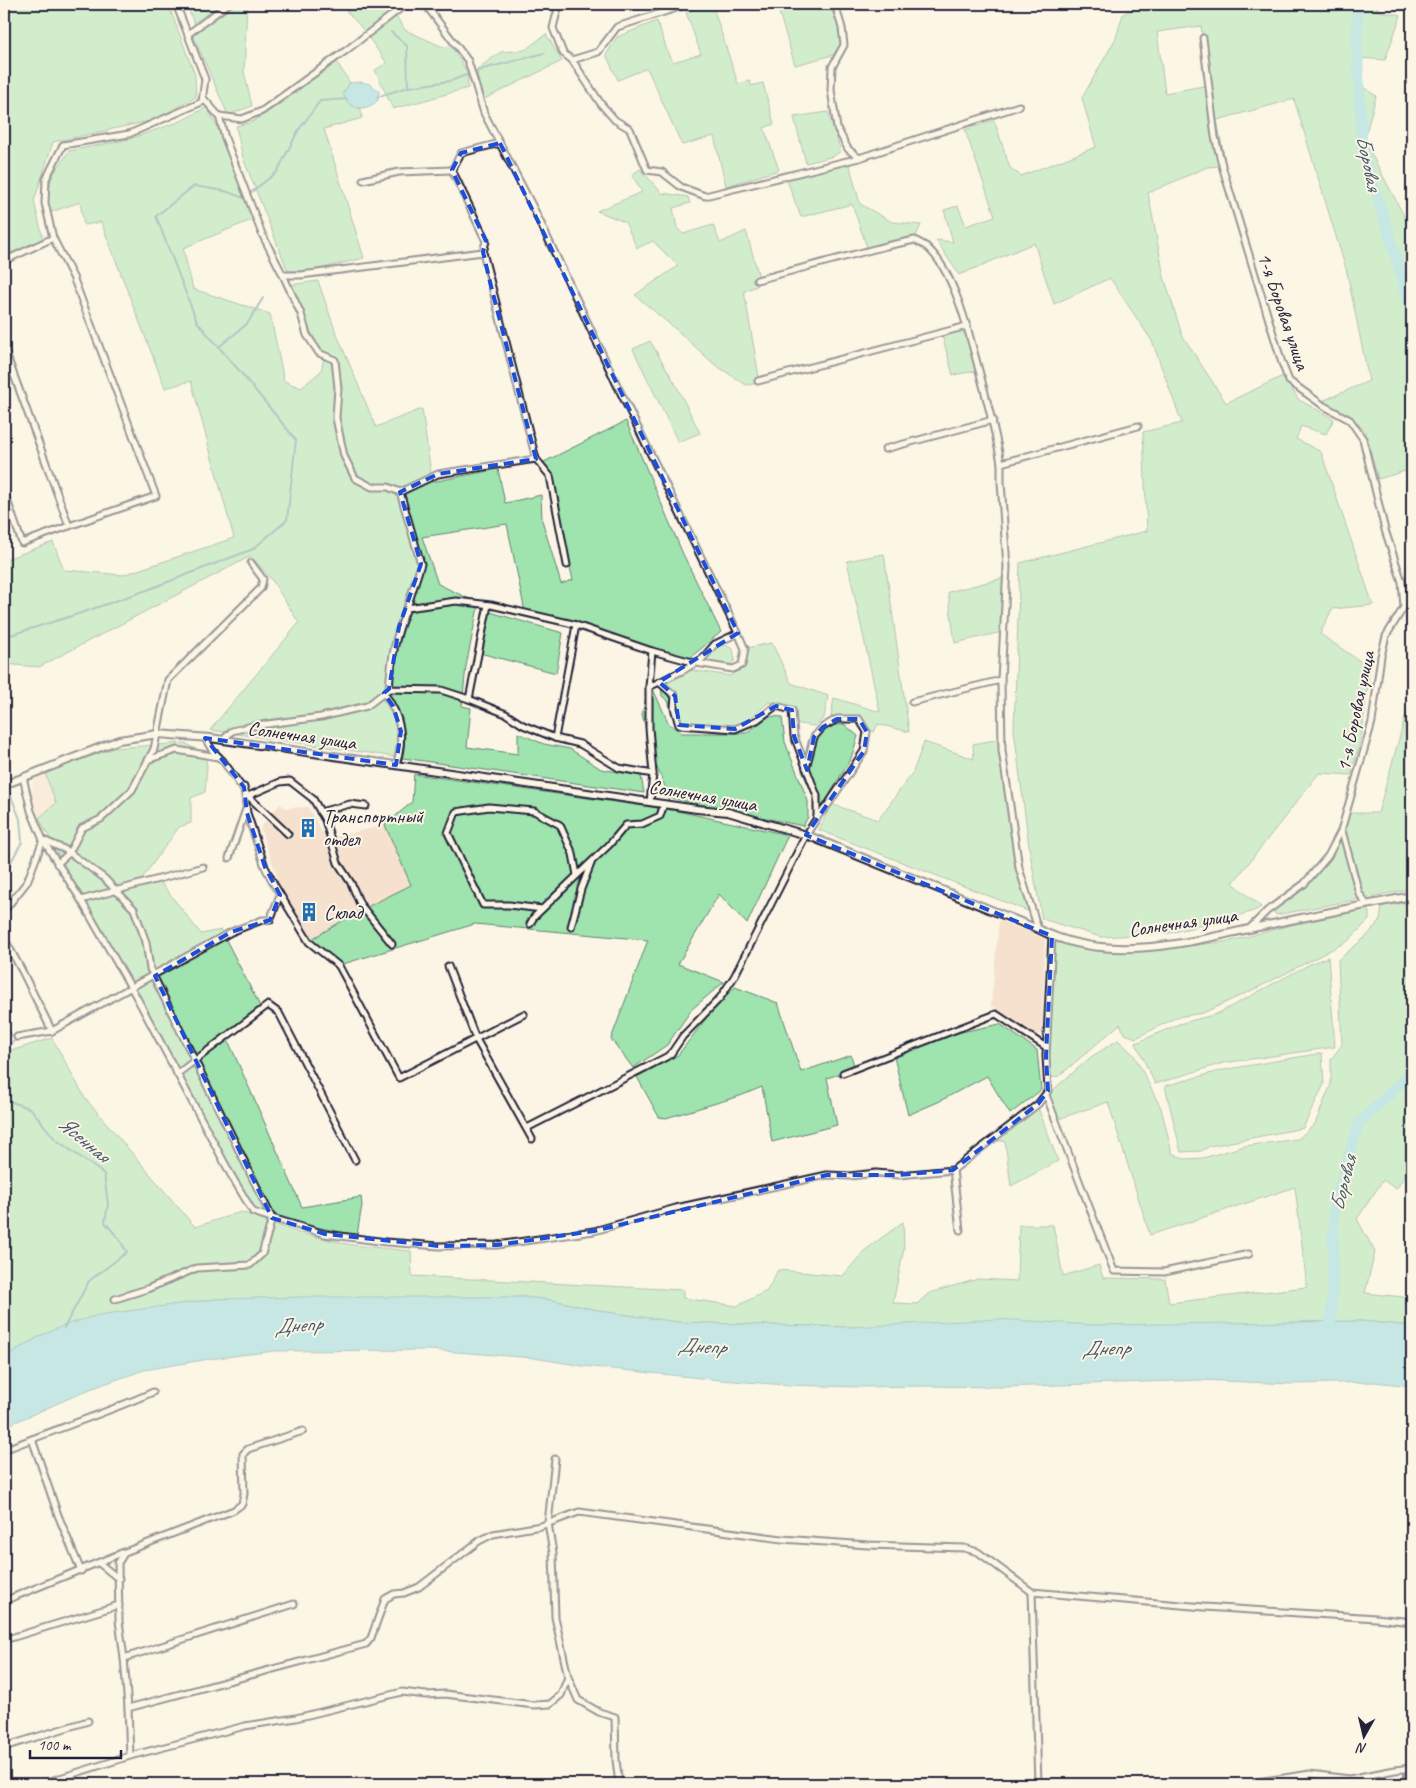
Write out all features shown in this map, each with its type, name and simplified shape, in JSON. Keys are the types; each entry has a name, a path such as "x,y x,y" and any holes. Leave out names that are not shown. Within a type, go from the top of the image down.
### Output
{"street":[{"path":"4,491 22,543 156,496 73,277 53,238 45,203 46,179 63,145 129,134 202,102 205,79 176,4"},
{"path":"188,34 228,4"},
{"path":"219,116 242,119 262,111 348,49 406,4"},
{"path":"407,608 456,601 488,605 576,625 652,651 696,663 733,669 742,665 745,648 535,212 484,113 468,61 425,4"},
{"path":"559,4 553,28 563,53 572,60 601,104 616,120 630,128 647,170 662,172 681,187 705,196 859,158 1019,106"},
{"path":"572,60 598,52 617,28 689,4"},
{"path":"835,4 842,28 844,45 832,67 831,90 837,128 848,149 859,158"},
{"name":"1-я Боровая улица","path":"1203,38 1215,137 1282,363 1290,381 1324,406 1350,420 1363,439 1385,530 1402,582 1404,606 1386,636 1381,656 1372,722 1342,831 1328,856 1304,884 1267,911 1249,929"},
{"path":"203,98 219,116 225,138 262,234 301,314 307,335 319,353 335,360 338,388 336,418 344,456 355,478 372,487 388,487 400,492 438,474 536,459"},
{"path":"452,170 461,153 500,143"},
{"path":"364,180 399,172 452,170"},
{"path":"452,170 486,241 483,252 536,459 550,476 567,565"},
{"path":"4,261 53,238"},
{"path":"757,280 915,240 928,248 952,285 967,326 993,420 1002,463 1007,568 1001,680 1002,750 1019,868 1038,928"},
{"path":"283,275 301,275 483,252"},
{"path":"758,381 967,326"},
{"path":"4,348 69,526"},
{"path":"885,449 993,420"},
{"path":"1002,463 1138,426"},
{"path":"389,689 391,658 420,564 400,492"},
{"path":"57,864 69,852 82,828 101,819 132,790 154,749 168,680 261,588 263,579 251,563"},
{"path":"469,699 488,605"},
{"path":"1404,606 1412,608"},
{"path":"555,738 576,625"},
{"path":"649,687 696,663 715,644 738,633"},
{"path":"650,802 653,774 649,728 649,687 652,651"},
{"path":"912,702 1001,680"},
{"path":"659,682 674,696 674,708 679,724 735,729 757,720 776,706 792,710 794,736 817,796 817,818"},
{"path":"223,740 232,731 252,726 321,717 367,706 389,689 441,690 506,714 523,725 555,738 580,744 619,768 653,774"},
{"path":"384,693 393,706 401,731 401,750 396,765"},
{"path":"527,1128 670,1055 683,1036 720,998 806,835 817,818 828,806 864,751 867,732 858,720 838,719 823,727 814,737 806,768"},
{"name":"Солнечная улица","path":"4,785 119,740 158,734 223,740 728,812 806,835 1038,928 1052,936 1083,944 1111,948 1156,946 1412,896"},
{"path":"204,738 244,787 248,796 288,834"},
{"path":"150,759 177,750 219,757"},
{"path":"23,777 31,811 43,840 81,900 130,987 230,1175 253,1212 325,1234 386,1242 439,1246 497,1245 594,1231 676,1208 827,1175 850,1176 876,1173 900,1176 953,1170 1038,1104 1048,1091 1046,1048 1052,936"},
{"path":"248,796 280,782 290,781 313,799 325,820 338,863 350,882 360,904 392,944"},
{"path":"244,787 246,808 265,867 309,942 339,966 399,1078 524,1014"},
{"path":"320,812 350,804 366,806"},
{"path":"530,924 542,909 609,845 626,825 642,824 660,816 664,804"},
{"path":"542,909 509,905 483,905 448,833 456,812 489,807 534,811 560,825 572,854 577,875"},
{"path":"228,858 246,808"},
{"path":"1342,831 1359,893 1367,905"},
{"path":"43,840 69,852 104,878 134,908 146,942 150,969 272,1218 262,1254 250,1265 197,1268 147,1290 115,1299"},
{"path":"4,911 27,882 43,840"},
{"path":"570,927 581,889 592,861"},
{"path":"81,900 204,867"},
{"path":"17,1037 52,1031 231,932 262,920 270,920 280,895"},
{"path":"4,938 52,1031"},
{"path":"448,966 476,1039 532,1139"},
{"path":"177,1074 268,1006 279,1013 355,1160"},
{"path":"843,1073 996,1014 1046,1048"},
{"path":"1046,1095 1114,1271 1164,1272 1249,1254"},
{"path":"953,1170 960,1230"},
{"path":"4,1450 113,1410 153,1392"},
{"path":"4,1601 234,1510 242,1504 244,1494 243,1454 248,1450 304,1431"},
{"path":"32,1439 58,1515 81,1570"},
{"path":"555,1459 548,1523 553,1553 555,1617 568,1677 578,1700 599,1712 615,1717 616,1760 619,1784"},
{"path":"128,1708 366,1644 372,1638 385,1599 388,1596 404,1593 419,1587 479,1541 492,1534 548,1523 579,1512 782,1539 868,1545 964,1548 978,1552 1032,1592 1412,1622"},
{"path":"125,1552 118,1564 119,1620 124,1658 130,1756"},
{"path":"100,1563 119,1579"},
{"path":"1032,1592 1038,1784"},
{"path":"124,1658 294,1604"},
{"path":"4,1640 119,1605"},
{"path":"41,1784 130,1756 245,1726 296,1718 402,1692 426,1695 445,1694 534,1705 550,1704 561,1694 568,1677"},
{"path":"4,1747 88,1721"},
{"path":"1251,1784 1310,1774 1349,1779 1410,1769 1407,1784"}],"highlighted area":[{"path":"500,143 738,633 659,682 675,696 679,725 735,729 776,706 792,710 794,736 807,770 814,737 823,727 837,719 859,719 867,732 864,751 806,835 1052,936 1046,1056 1048,1091 1038,1104 953,1170 899,1175 827,1175 594,1231 497,1245 439,1246 325,1234 272,1218 155,976 231,932 270,920 280,895 265,867 247,813 244,787 205,738 396,765 401,731 393,706 384,693 389,689 399,627 421,564 400,492 438,474 536,459 483,252 486,241 452,170 461,153"}],"shaded area":[{"path":"45,773 57,803 39,818 31,809 33,780"},
{"path":"280,804 286,808 308,807 326,839 385,825 412,885 361,910 310,940 281,895 278,879 260,828"},
{"path":"999,920 1045,939 1042,1032 1036,1036 991,1005"}],"green space":[{"path":"4,4 168,4 195,75 196,97 154,120 53,142 34,201 43,239 4,256"},
{"path":"186,4 221,4 194,23"},
{"path":"237,4 247,4 244,72 252,106 228,115 193,35"},
{"path":"340,4 388,4 405,30 443,47 451,46 467,72 468,88 393,109 375,70 387,63 361,27"},
{"path":"712,4 738,84 750,81 751,86 763,83 774,124 764,128 779,170 726,186 714,136 682,145 647,68 618,80 606,55 617,37 657,21 669,56 673,62 701,54 686,12"},
{"path":"790,4 829,4 844,39 833,55 795,65 778,9"},
{"path":"1143,4 1378,4 1377,11 1401,15 1385,60 1359,58 1359,84 1376,96 1364,140 1412,231 1412,469 1378,479 1365,430 1338,410 1320,402 1369,381 1347,272 1294,99 1217,120 1225,162 1219,166 1207,167 1148,193 1164,277 1182,335 1226,403 1283,376 1299,400 1334,419 1326,434 1301,426 1296,439 1321,452 1373,605 1332,609 1320,634 1370,668 1361,740 1351,775 1319,773 1233,883 1261,907 1254,911 1220,921 1170,933 1101,937 1042,919 1030,853 1014,730 1020,563 1147,531 1143,432 1182,423 1152,341 1110,278 1054,304 1034,243 959,275 936,240 953,242 944,210 958,206 966,226 995,216 965,130 994,120 1010,168 1021,176 1096,147 1082,98 1116,38 1123,14","holes":["1201,26 1209,85 1165,93 1157,32"]},
{"path":"546,34 562,61 480,101 477,69 501,52 525,50"},
{"path":"336,61 350,83 343,93 350,104 361,109 362,118 324,129 364,258 311,271 288,271 243,158 236,126 252,122 286,100"},
{"path":"207,107 231,155 254,219 183,248 193,289 270,314 284,381 301,388 321,371 324,358 288,285 318,281 335,330 376,427 422,409 432,482 498,469 505,503 541,495 542,520 561,584 573,580 544,462 626,421 683,554 721,632 686,661 525,612 507,524 422,537 438,584 480,604 466,666 462,706 471,708 467,747 518,754 518,733 544,744 570,749 601,769 641,776 644,793 210,730 299,623 272,580 251,556 39,667 4,664 4,560 53,542 64,570 123,575 234,538 191,381 165,388 101,222 84,225 80,202 51,212 45,204 52,176 69,151 130,139 181,121"},
{"path":"828,112 841,151 834,156 806,163 794,117"},
{"path":"848,159 860,204 892,222 921,225 916,236 867,247 852,204 801,217 785,175"},
{"path":"640,169 662,193 688,197 690,203 673,208 677,228 683,234 713,225 720,243 746,231 759,277 757,286 744,291 760,383 746,385 714,364 635,295 678,266 653,241 637,248 625,222 597,211 642,192 632,175"},
{"path":"969,331 980,370 953,375 942,335"},
{"path":"650,341 675,383 700,433 678,442 633,349"},
{"path":"884,554 909,732 878,724 874,732 847,718 831,717 834,698 880,712 847,561"},
{"path":"1008,577 1006,631 955,643 948,592"},
{"path":"483,610 563,633 556,673 476,652"},
{"path":"719,642 733,649 735,660 729,666 697,662"},
{"path":"772,643 791,683 828,696 824,718 815,726 791,723 790,706 769,702 740,727 700,726 675,721 668,701 662,696 661,685 690,670 731,676 743,663 747,648"},
{"path":"653,689 669,724 682,733 746,733 770,716 782,717 785,742 808,801 808,817 803,826 670,798 654,761 642,714 647,693"},
{"path":"1412,693 1412,889 1276,915 1273,910 1315,878 1339,841 1349,813 1378,813"},
{"path":"844,724 858,736 851,758 814,821 816,802 802,771 808,741 824,727"},
{"path":"1000,739 1028,911 819,830 831,804 878,820 913,772 924,742 974,759 973,744"},
{"path":"185,743 205,755 207,766 205,792 191,798 191,823 179,827 141,880 161,883 201,934 221,930 263,1012 227,1038 302,1207 361,1197 362,1205 357,1235 295,1223 271,1215 250,1211 39,818 56,803 45,773 114,748"},
{"path":"414,774 673,810 788,835 747,924 719,894 678,964 724,982 692,1009 667,1045 633,1068 611,1039 648,940 475,924 343,964 310,940 361,910 411,885 385,825 412,802"},
{"path":"1412,902 1412,1166 1396,1189 1383,1180 1357,1219 1375,1252 1365,1293 1412,1298 1412,1326 1362,1321 852,1327 677,1322 607,1312 552,1300 524,1297 216,1299 160,1307 42,1335 4,1357 4,1189 8,1185 4,1176 4,1050 17,1049 52,1038 85,1098 195,1227 241,1212 299,1233 352,1245 411,1251 412,1276 683,1290 683,1298 737,1306 767,1291 778,1270 843,1276 864,1251 903,1222 904,1248 893,1303 917,1304 929,1293 978,1279 1017,1281 1019,1225 1053,1225 1063,1276 1099,1265 1103,1278 1165,1279 1169,1303 1307,1287 1295,1187 1150,1235 1108,1102 1055,1120 1046,1096 1091,1057 1118,1040 1134,1055 1161,1108 1172,1153 1184,1159 1203,1158 1245,1146 1298,1139 1315,1124 1331,1084 1331,1059 1342,1045 1338,960 1368,935 1380,920 1382,906"},
{"path":"1369,909 1369,920 1348,941 1265,984 1203,1013 1177,1017 1136,1038 1125,1034 1120,1024 1059,1076 1050,1078 1048,1047 1054,942 1093,951 1152,950 1231,941 1291,925"},
{"path":"1328,957 1335,1047 1223,1063 1155,1084 1136,1043 1179,1024 1217,1014 1312,963"},
{"path":"735,987 778,1003 801,1072 851,1055 855,1069 827,1078 837,1125 772,1142 762,1087 740,1096 666,1118 659,1117 637,1077 678,1055 714,1008"},
{"path":"1000,1024 1037,1050 1041,1090 1010,1114 987,1076 938,1102 908,1115 894,1057 942,1036"},
{"path":"1322,1053 1324,1084 1303,1128 1210,1146 1201,1151 1181,1152 1165,1086 1223,1070"},
{"path":"1037,1105 1058,1161 1011,1186 1005,1141 995,1141"}],"water":[{"path":"350,83 370,84 379,91 378,100 363,108 358,108 349,103 343,93"},
{"name":"Днепр","path":"524,1297 552,1300 607,1312 677,1322 852,1327 998,1319 1093,1325 1362,1321 1412,1326 1412,1386 1374,1382 1292,1384 1201,1380 1004,1387 786,1385 583,1366 534,1358 430,1350 274,1351 144,1370 90,1389 4,1427 4,1357 42,1335 65,1325 98,1315 216,1299"}],"waterway":[{"name":"Боровая","path":"1358,4 1357,42 1362,150 1392,244 1412,317"},
{"path":"377,97 408,87 407,46 391,32"},
{"path":"409,87 450,81 483,69 545,53"},
{"path":"4,637 147,590 253,549 287,520 296,440 197,322 156,216 194,186 225,191 244,198 277,172 298,131 320,101 347,99"},
{"path":"220,346 247,324 263,298"},
{"path":"4,874 22,842 20,819 7,786"},
{"name":"Ясенная","path":"4,1026 16,1040 4,1048"},
{"name":"Боровая","path":"1329,1337 1332,1305 1334,1204 1359,1123 1412,1072"},
{"name":"Ясенная","path":"4,1099 31,1109 55,1139 104,1174 108,1205 105,1222 127,1252 89,1281 64,1328"}],"place":[{"name":"Транспортный отдел","path":"308,828"},
{"name":"Склад","path":"309,912"}]}
